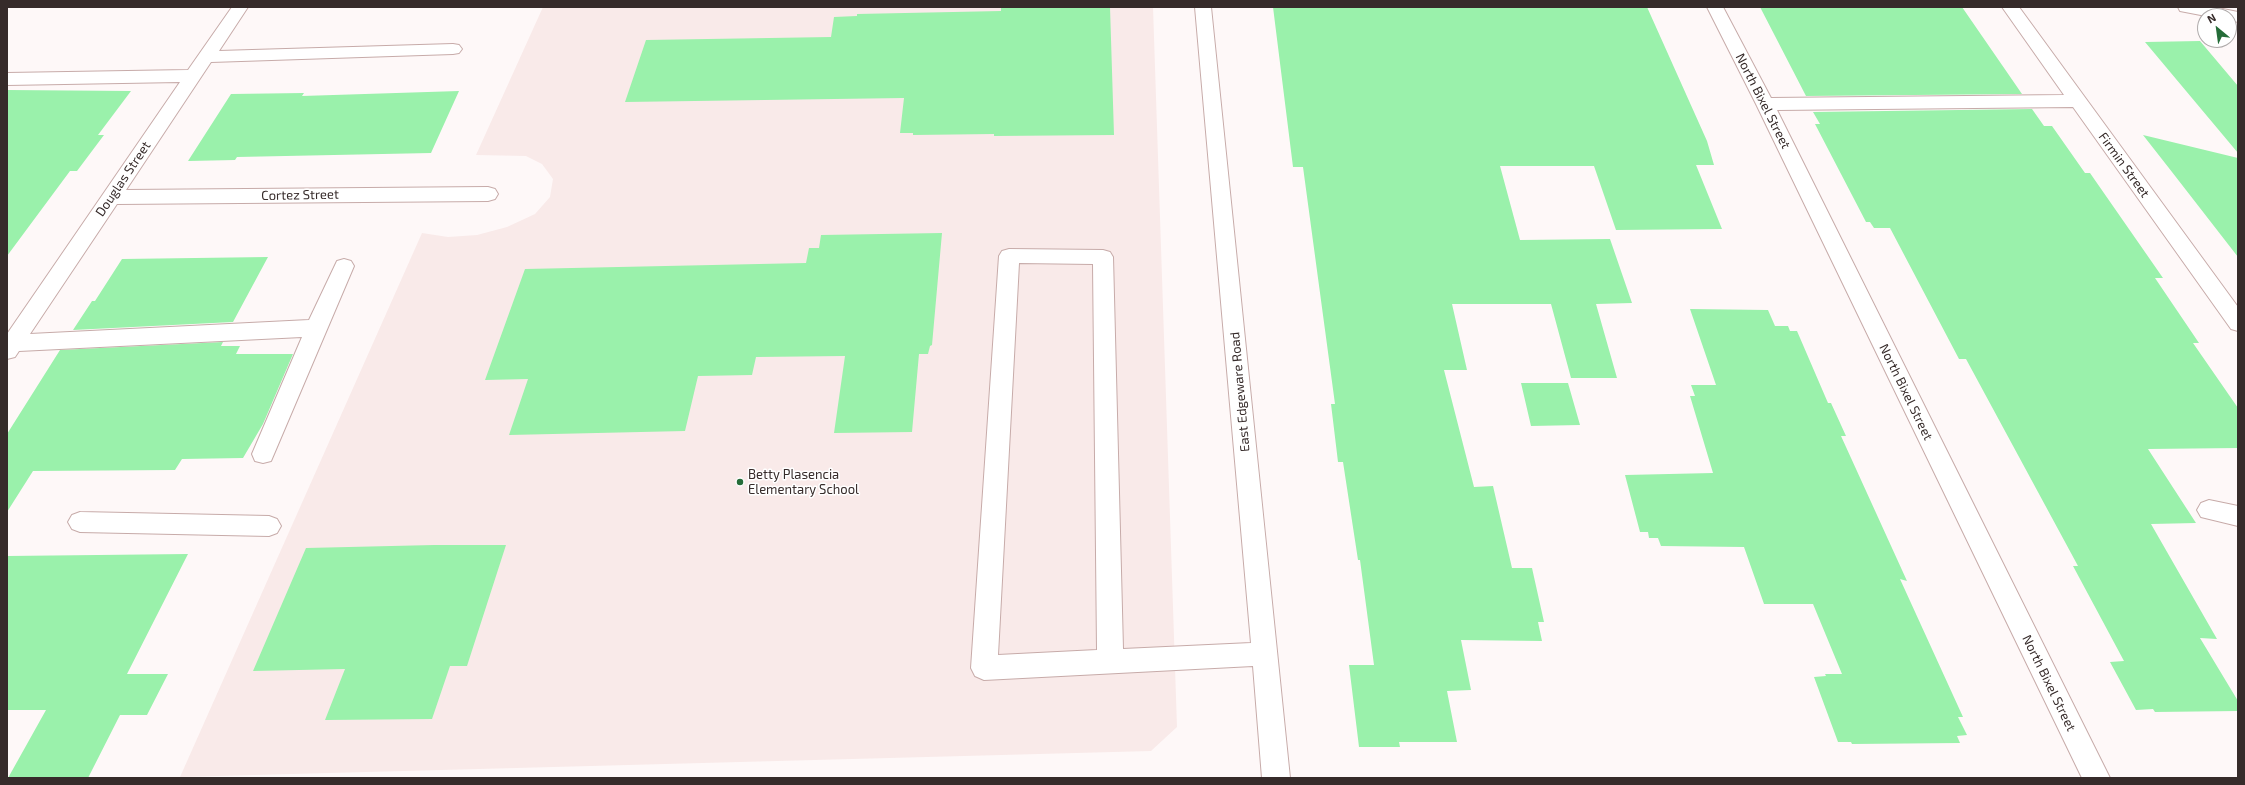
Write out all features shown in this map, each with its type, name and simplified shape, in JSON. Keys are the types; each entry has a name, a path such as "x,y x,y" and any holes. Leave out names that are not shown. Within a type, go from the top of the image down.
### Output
{"street":[{"name":"Douglas Street","path":"10,347 240,7"},
{"name":"East Edgeware Road","path":"1203,7 1276,778"},
{"name":"North Bixel Street","path":"1715,7 1766,104 2096,778"},
{"name":"Firmin Street","path":"2010,7 2238,323"},
{"path":"2186,7 2238,17"},
{"path":"206,57 453,49"},
{"path":"7,79 193,76"},
{"path":"1766,104 2078,101"},
{"name":"Cortez Street","path":"111,197 488,194"},
{"path":"1110,661 1103,257 1009,256 984,668 1264,654"},
{"path":"263,454 344,266"},
{"path":"10,347 316,328"},
{"path":"2209,510 2238,516"},
{"path":"80,522 269,526"}],"shaded area":[{"name":"Betty Plasencia Elementary School","path":"543,7 1153,7 1177,727 1151,751 180,777 422,233 448,237 477,235 507,227 535,214 550,197 553,179 542,164 526,156 476,155"}],"building":[{"path":"1001,7 1110,7 1114,135 994,136 994,134 913,135 913,133 900,133 904,98 625,102 646,40 831,37 834,17 857,16 857,14 1001,11"},
{"path":"1273,7 1647,7 1707,141 1714,165 1696,165 1722,229 1616,230 1594,166 1500,166 1520,240 1610,239 1632,303 1596,304 1617,378 1571,378 1551,304 1452,304 1467,370 1444,370 1474,487 1493,486 1512,568 1532,568 1544,622 1538,622 1542,641 1461,640 1471,690 1447,691 1457,742 1399,742 1400,747 1359,747 1349,665 1374,665 1360,560 1358,560 1343,462 1338,462 1331,404 1335,404 1303,167 1293,167"},
{"path":"1760,7 1962,7 2022,94 1806,96"},
{"path":"2197,41 2197,48 2206,48 2238,86 2238,153 2145,42"},
{"path":"7,90 131,91 98,135 104,135 77,171 70,171 7,256"},
{"path":"459,91 431,153 237,157 235,160 188,161 231,94 304,93 302,96"},
{"path":"2032,109 2044,126 2052,126 2085,173 2090,173 2163,278 2155,278 2199,343 2193,343 2238,408 2238,448 2148,449 2196,523 2151,524 2217,639 2200,638 2238,701 2238,711 2155,712 2153,709 2136,710 2110,662 2124,661 2073,566 2078,566 1966,359 1959,359 1890,228 1874,228 1870,222 1866,222 1815,124 1820,124 1813,112"},
{"path":"2143,135 2238,158 2238,257 2172,172"},
{"path":"942,233 932,345 930,346 928,354 919,354 912,432 834,433 845,356 756,357 752,375 698,376 685,431 509,435 528,379 485,380 525,269 806,263 809,248 819,248 821,235"},
{"path":"268,257 233,322 73,330 92,301 95,301 122,259"},
{"path":"1690,309 1768,310 1775,326 1788,326 1790,331 1797,331 1828,403 1831,403 1846,436 1841,436 1907,581 1900,579 1963,717 1958,717 1967,735 1957,736 1960,743 1852,744 1851,742 1838,742 1814,677 1826,676 1825,674 1842,674 1813,604 1764,604 1744,547 1661,546 1658,538 1649,538 1648,532 1640,532 1625,475 1713,473 1690,396 1695,396 1691,385 1716,385"},
{"path":"223,342 221,346 240,346 236,354 293,354 263,424 243,458 182,459 175,470 33,471 7,512 7,434 60,350"},
{"path":"1521,383 1568,383 1580,425 1531,426"},
{"path":"506,545 467,666 450,666 432,719 325,720 345,669 253,671 306,548"},
{"path":"188,554 127,674 168,674 147,715 120,715 88,778 8,778 46,710 7,710 7,556"}],"place":[{"name":"Betty Plasencia Elementary School","path":"740,482"}]}
